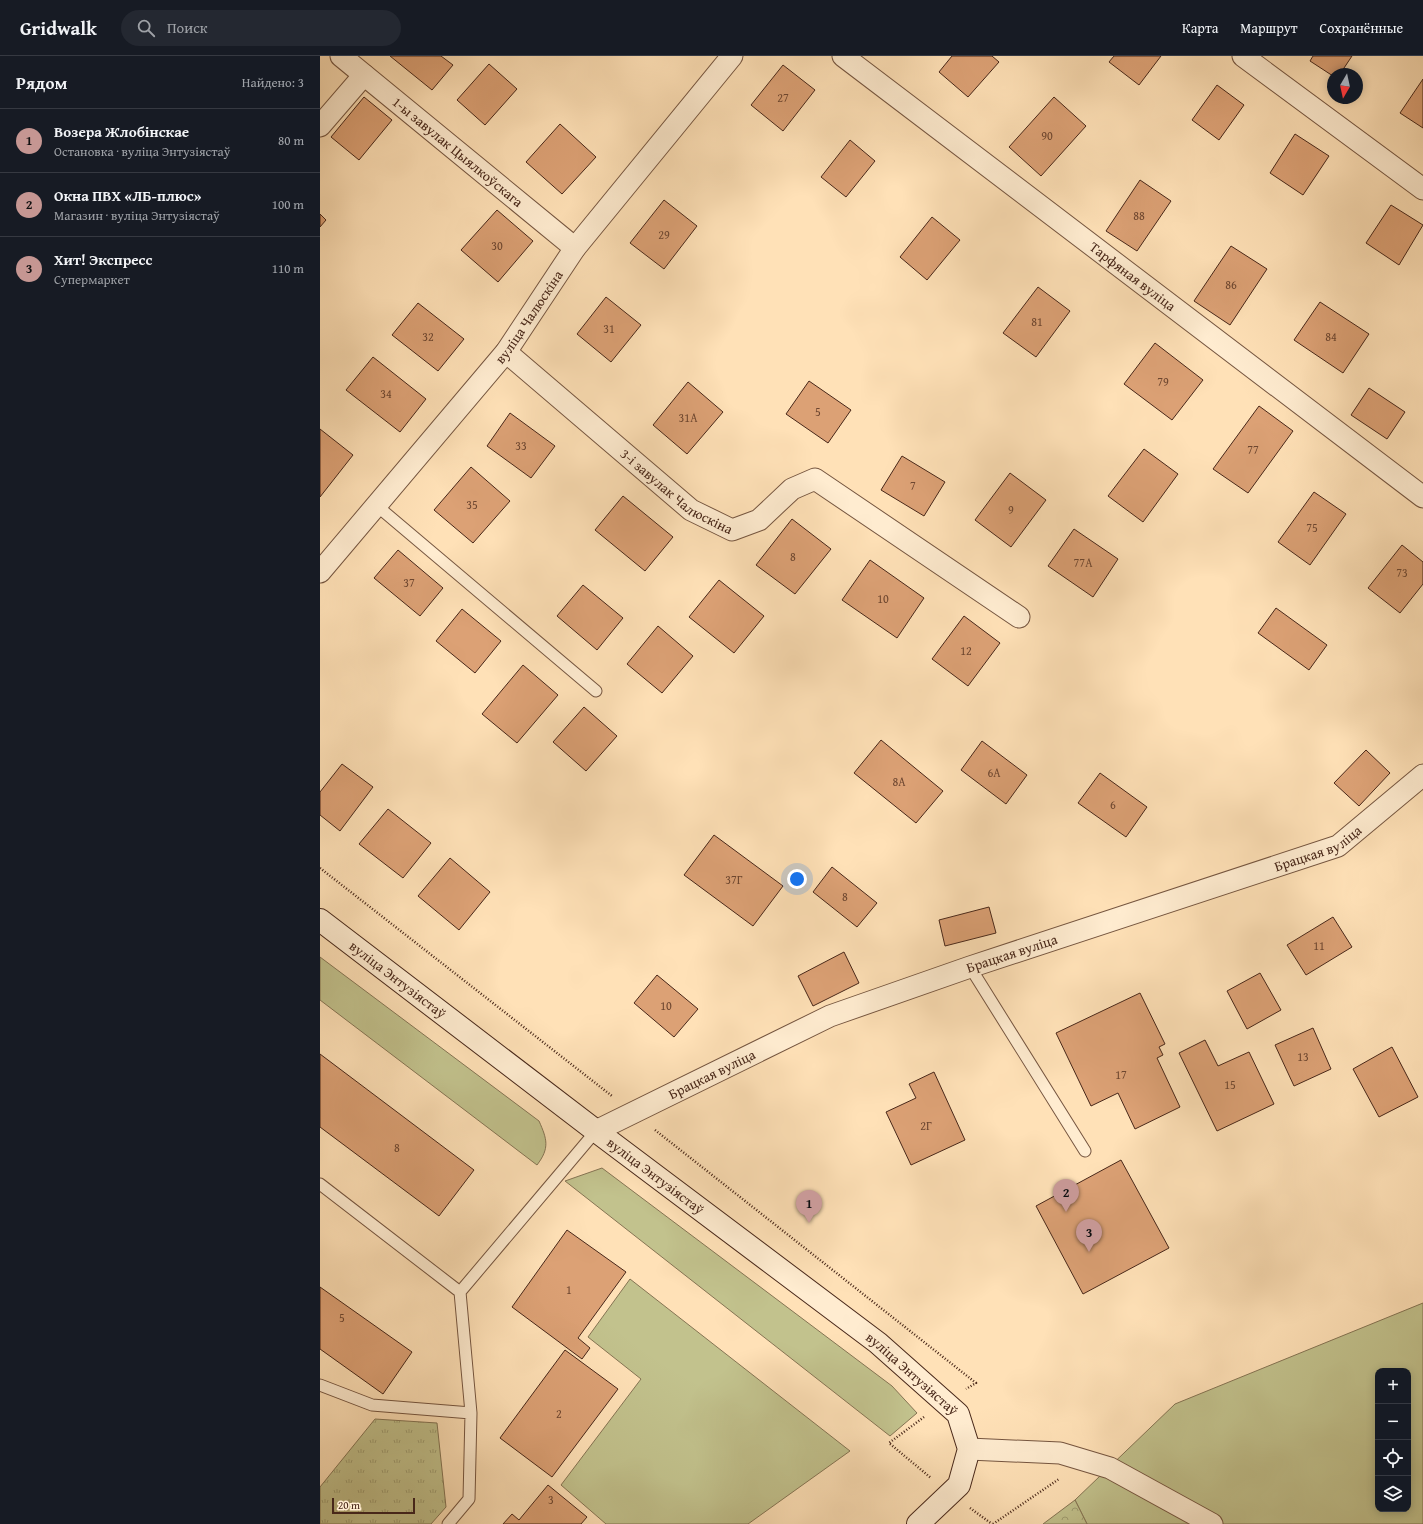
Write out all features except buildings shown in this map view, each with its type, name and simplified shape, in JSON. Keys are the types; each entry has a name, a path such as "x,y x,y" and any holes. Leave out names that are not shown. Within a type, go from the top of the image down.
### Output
{"main road":[{"name":"вуліца Энтузіястаў","path":"320,920 596,1131 878,1343 958,1414 969,1449"},
{"path":"918,1524 958,1485 969,1449"}],"street":[{"name":"1-ы завулак Цыялкоўскага","path":"341,56 575,248"},
{"name":"вуліца Чалюскіна","path":"320,572 506,352 575,248 732,56"},
{"name":"Тарфяная вуліца","path":"843,56 1423,497"},
{"path":"1243,56 1423,189"},
{"path":"320,126 364,75"},
{"name":"3-і завулак Чалюскіна","path":"506,352 691,510 732,530 759,520 792,489 815,479 1019,616"},
{"name":"Брацкая вуліца","path":"596,1131 830,1016 970,967 1338,846 1423,775"},
{"path":"969,1449 1060,1453 1085,1460 1110,1468 1212,1524"}],"lane":[{"path":"376,505 596,691"},
{"path":"970,967 1085,1151"},
{"path":"448,1524 469,1499 471,1413 460,1292 596,1131"},
{"path":"320,1184 460,1292"},
{"path":"320,1385 372,1405 471,1413"}],"path":[{"path":"320,868 976,1383 945,1402 888,1443"},
{"path":"993,1524 1085,1460"}],"green space":[{"path":"320,957 539,1121 546,1143 544,1153 537,1165 320,1000"},
{"path":"602,1168 892,1386 917,1413 890,1436 565,1181"},
{"path":"630,1279 850,1451 748,1524 606,1524 561,1485 641,1379 588,1337"},
{"path":"1423,1303 1423,1524 1087,1524 1075,1500 1175,1404"},
{"path":"375,1419 437,1423 446,1507 431,1524 320,1524 320,1487"},
{"path":"1075,1500 1087,1524 1043,1524"}],"place":[{"name":"Окна ПВХ «ЛБ-плюс»","path":"1066,1212"},
{"name":"Возера Жлобінскае","path":"809,1223"},
{"name":"Хит! Экспресс","path":"1089,1252"}]}
